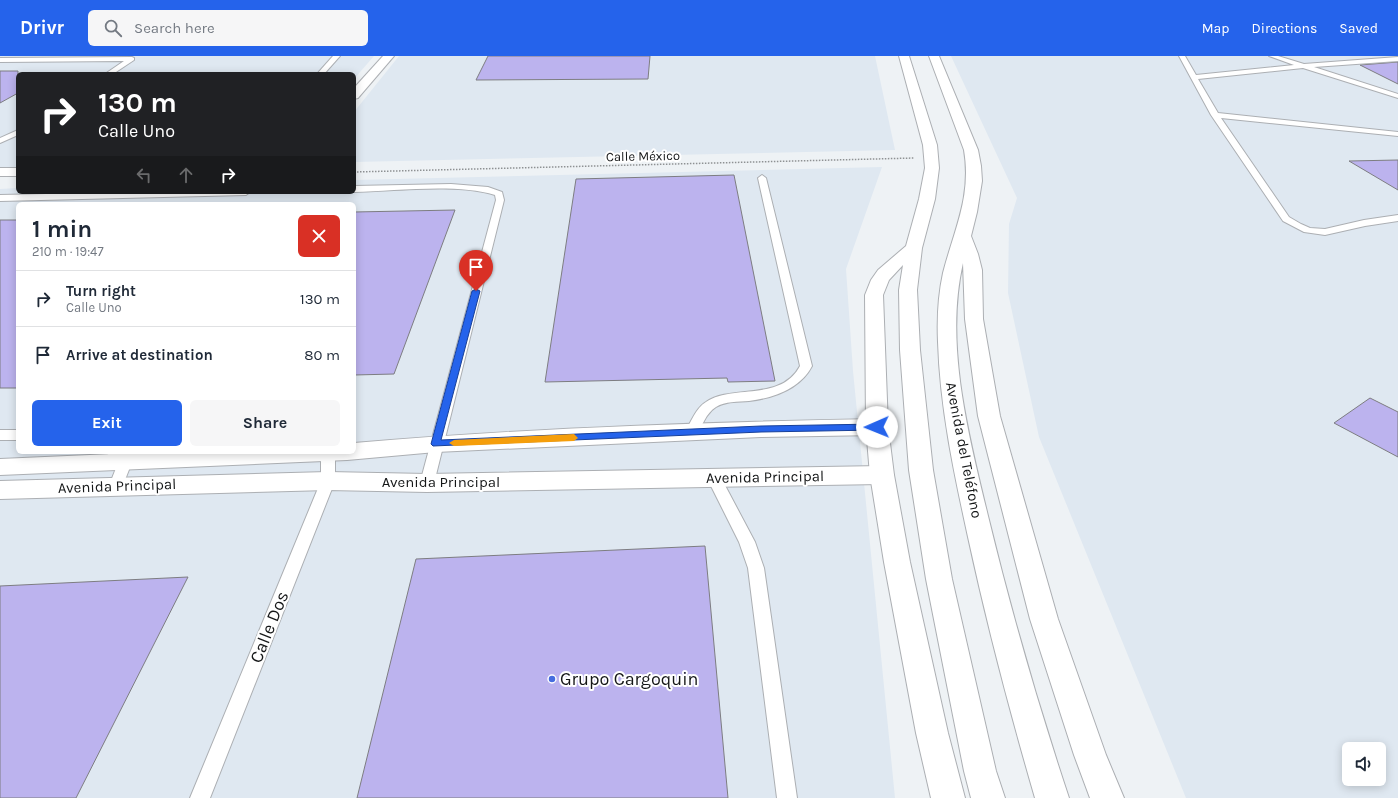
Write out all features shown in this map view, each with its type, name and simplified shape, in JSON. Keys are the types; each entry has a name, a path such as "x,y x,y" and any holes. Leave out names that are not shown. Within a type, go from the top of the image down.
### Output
{"main road":[{"path":"356,93 389,56"},
{"path":"904,56 930,145 932,158 932,168 927,199 914,248 910,273 908,310 910,350 921,470 939,579 980,771 988,798"},
{"name":"Avenida del Teléfono","path":"934,56 976,165 974,197 951,276 946,313 948,354 954,414 988,569 1030,728 1052,798"},
{"path":"0,172 16,172"},
{"path":"962,235 970,254 973,270 974,319 977,344 989,416 1003,471 1044,619 1090,755 1107,798"},
{"path":"914,248 883,274 877,283 874,295 877,427 882,475 897,562 930,725 948,798"},
{"path":"356,451 436,444 692,432 877,427"},
{"name":"Avenida Principal","path":"0,467 118,457 280,454"},
{"name":"Avenida Principal","path":"0,490 328,481 427,483 882,475"}],"lane":[{"path":"322,72 337,56"},
{"path":"1182,56 1215,115 1286,219 1299,227 1315,232 1331,233 1366,223 1398,218"},
{"path":"1272,56 1398,96"},
{"path":"0,60 134,57"},
{"path":"111,72 134,57"},
{"path":"1194,77 1398,58"},
{"path":"1215,115 1398,134"},
{"path":"0,141 16,133"},
{"path":"692,432 710,405 723,399 754,396 770,392 798,378 803,373 806,366 762,178"},
{"path":"356,189 478,188 494,191 499,194 500,200 427,483"},
{"path":"0,198 164,194"},
{"path":"0,435 16,435"},
{"name":"Calle Dos","path":"200,798 328,481 334,454"},
{"path":"116,486 118,457"},
{"path":"714,478 747,542 756,568 787,798"}],"path":[{"name":"Calle México","path":"356,172 932,158"}],"shaded area":[{"path":"0,56 374,56 356,77 356,72 16,72 16,168 0,168"},
{"path":"399,56 875,56 895,150 356,162 356,110"},
{"path":"951,56 1398,56 1398,798 1186,798 1039,437 1008,293 1009,224 1017,198"},
{"path":"882,167 846,269 853,371 895,798 0,798 0,189 16,188 16,194 356,194 356,180"}],"building":[{"path":"488,56 650,56 648,79 476,80"},
{"path":"1398,62 1398,84 1360,65"},
{"path":"0,71 18,71 16,72 16,94 0,103"},
{"path":"1398,160 1398,190 1349,161"},
{"path":"734,175 775,381 728,382 727,378 545,382 576,179"},
{"path":"455,210 394,374 356,375 356,212"},
{"path":"0,220 16,220 16,388 0,388"},
{"path":"1370,398 1398,412 1398,457 1334,423"},
{"name":"Grupo Cargoquin","path":"705,546 728,798 357,798 416,559"},
{"path":"188,577 76,798 0,798 0,586"}],"slow traffic":[{"path":"454,443 574,438"}],"place":[{"name":"Grupo Cargoquin","path":"552,679"}],"route":[{"path":"476,291 436,444 761,429 877,427"}]}
